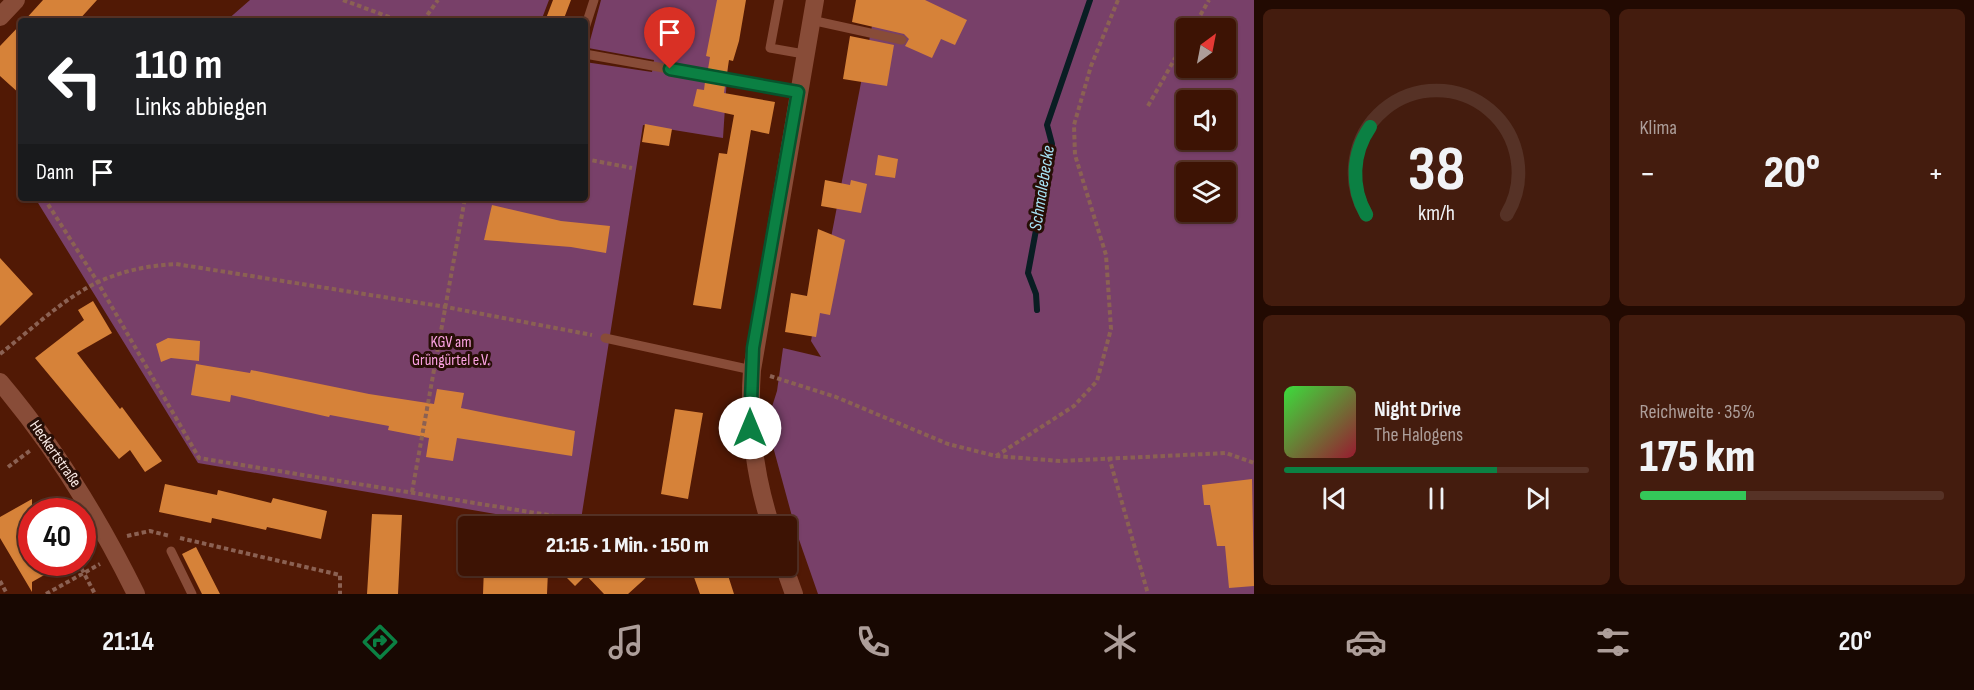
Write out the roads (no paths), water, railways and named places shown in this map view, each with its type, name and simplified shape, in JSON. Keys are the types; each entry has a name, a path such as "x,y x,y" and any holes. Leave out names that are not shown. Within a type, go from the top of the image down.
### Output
{"street":[{"path":"0,17 16,0"},
{"path":"768,516 754,464 750,428 752,370 814,0"},
{"name":"Heckertstraße","path":"0,382 46,439 76,482 113,547 136,594"},
{"path":"788,576 794,594"}],"lane":[{"path":"588,19 594,0"},
{"path":"779,0 770,48 804,54"},
{"path":"811,20 902,39"},
{"path":"588,55 798,92"},
{"path":"605,338 752,370"},
{"path":"171,551 192,594"}],"waterway":[{"name":"Schmalebecke","path":"1037,310 1036,294 1028,273 1052,144 1047,125 1090,0"}],"park label":[{"name":"KGV am Grüngürtel e.V.","path":"451,351"}]}
